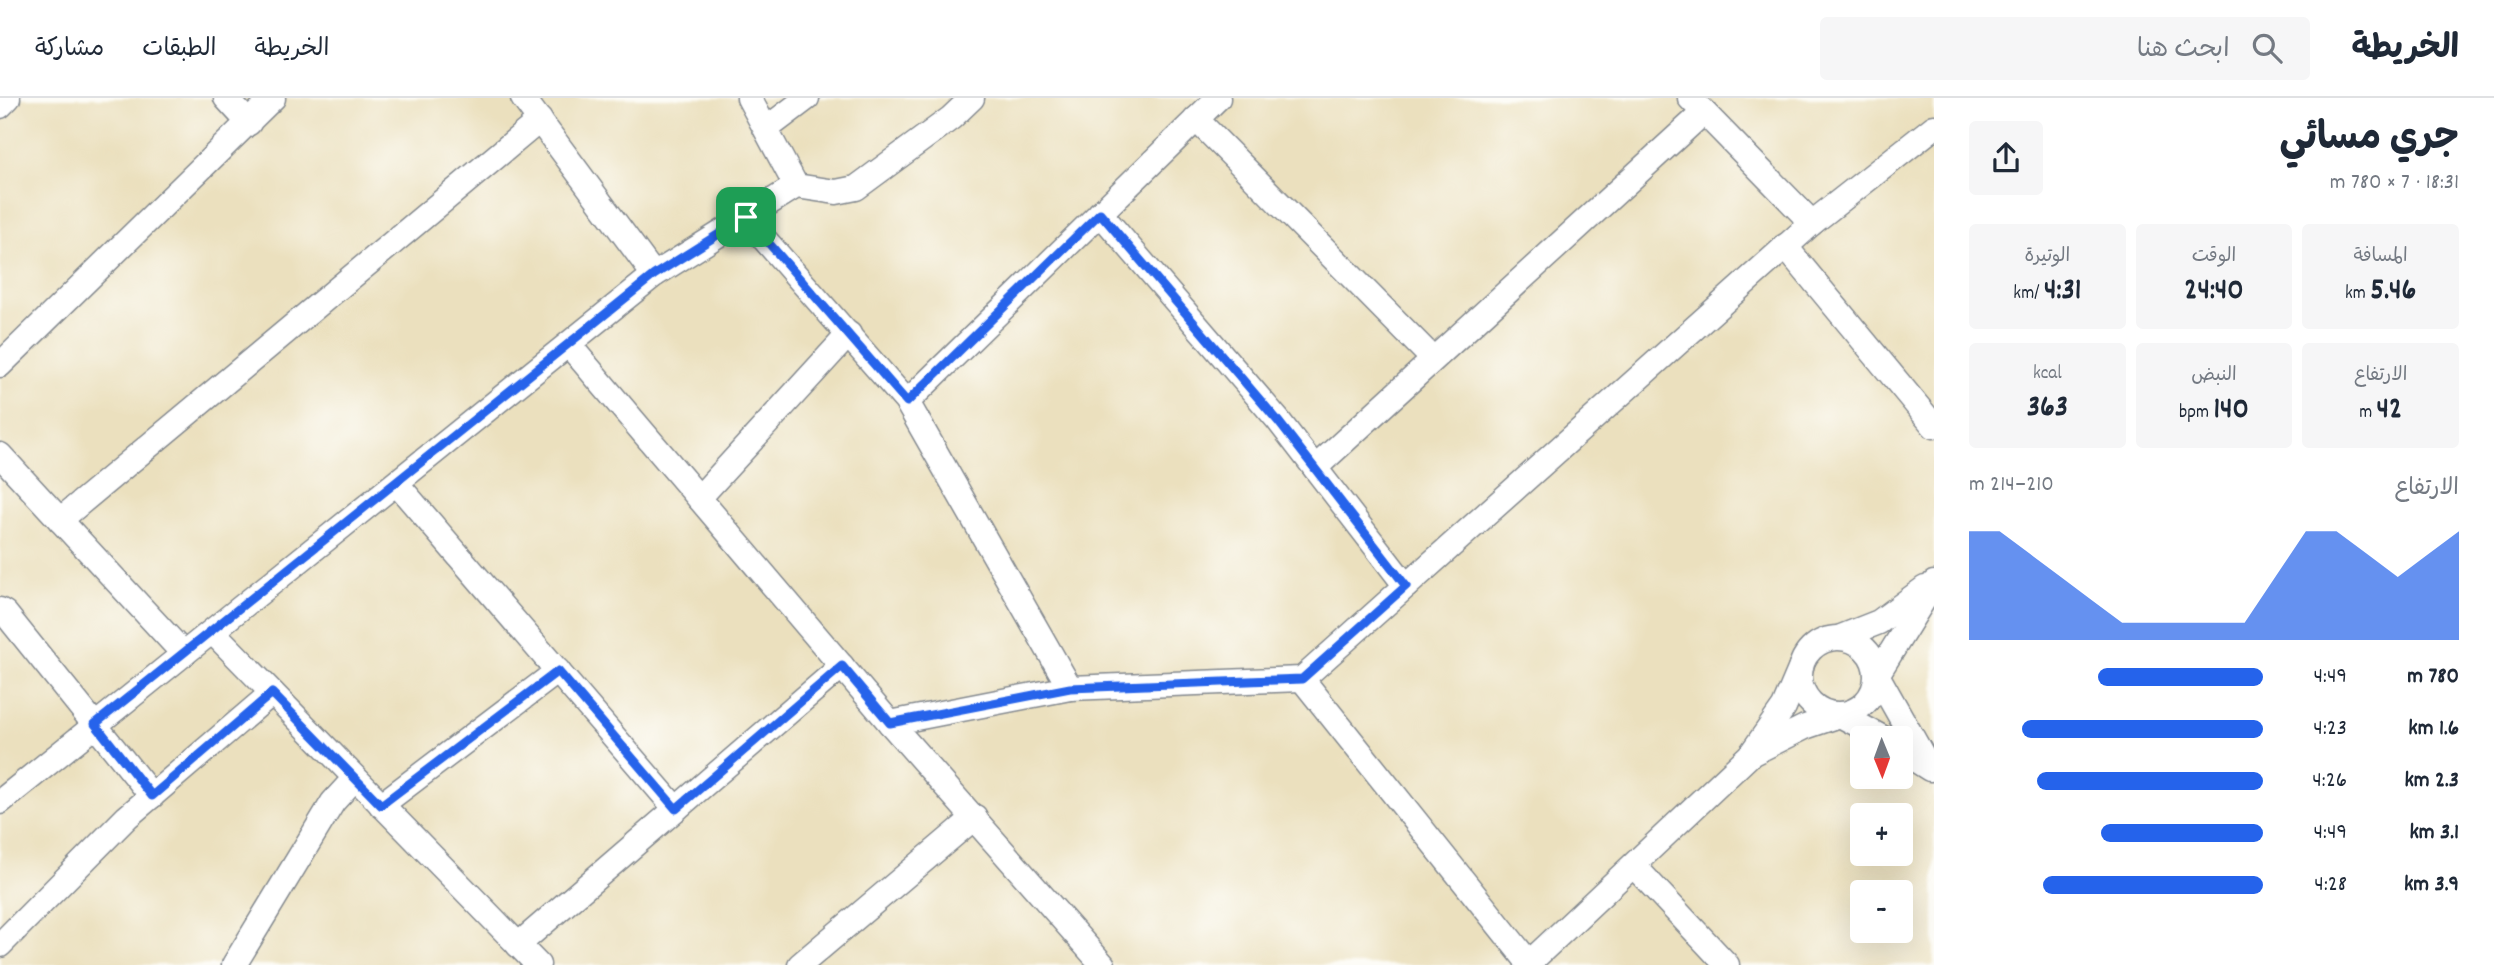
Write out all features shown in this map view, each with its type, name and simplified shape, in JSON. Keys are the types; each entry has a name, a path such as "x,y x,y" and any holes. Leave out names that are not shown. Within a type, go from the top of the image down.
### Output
{"street":[{"path":"0,106 8,98"},
{"path":"226,98 249,123"},
{"path":"0,365 273,98"},
{"path":"523,98 654,275"},
{"path":"750,98 796,186"},
{"path":"766,129 807,98"},
{"path":"0,802 654,275 796,186 836,192 856,188 951,118 972,98"},
{"path":"907,402 1218,98"},
{"path":"1315,468 1433,359 1697,105 1812,223"},
{"path":"1196,119 1433,359"},
{"path":"60,520 540,121"},
{"path":"890,723 1070,688 1302,679 1785,246 1934,127"},
{"path":"1100,213 1213,341 1406,586"},
{"path":"746,217 907,402 1070,688"},
{"path":"1785,246 1934,426"},
{"path":"699,498 849,334"},
{"path":"569,345 890,723 1103,965"},
{"path":"0,455 184,654"},
{"path":"397,484 676,809"},
{"path":"1302,679 1528,964 1751,754 1784,707 1801,667 1816,644 1842,638 1879,622 1934,582"},
{"path":"1751,754 1805,727 1856,710 1866,703 1873,694 1877,675 1934,582"},
{"path":"0,610 152,796"},
{"path":"213,632 538,965"},
{"path":"1842,638 1866,648 1873,658 1877,675 1932,772"},
{"path":"518,945 842,666"},
{"path":"1801,667 1803,692 1811,704 1861,726"},
{"path":"381,805 558,671"},
{"path":"0,945 152,796 272,693"},
{"path":"1913,759 1932,772"},
{"path":"234,965 334,802 355,778"},
{"path":"800,965 975,817"},
{"path":"1634,866 1727,965"}],"route":[{"path":"1100,213 1213,341 1406,586 1302,679 1070,688 890,723 842,666 676,809 558,671 381,805 272,693 152,796 95,724 213,632 654,275 746,217 907,402 1100,213"}]}
